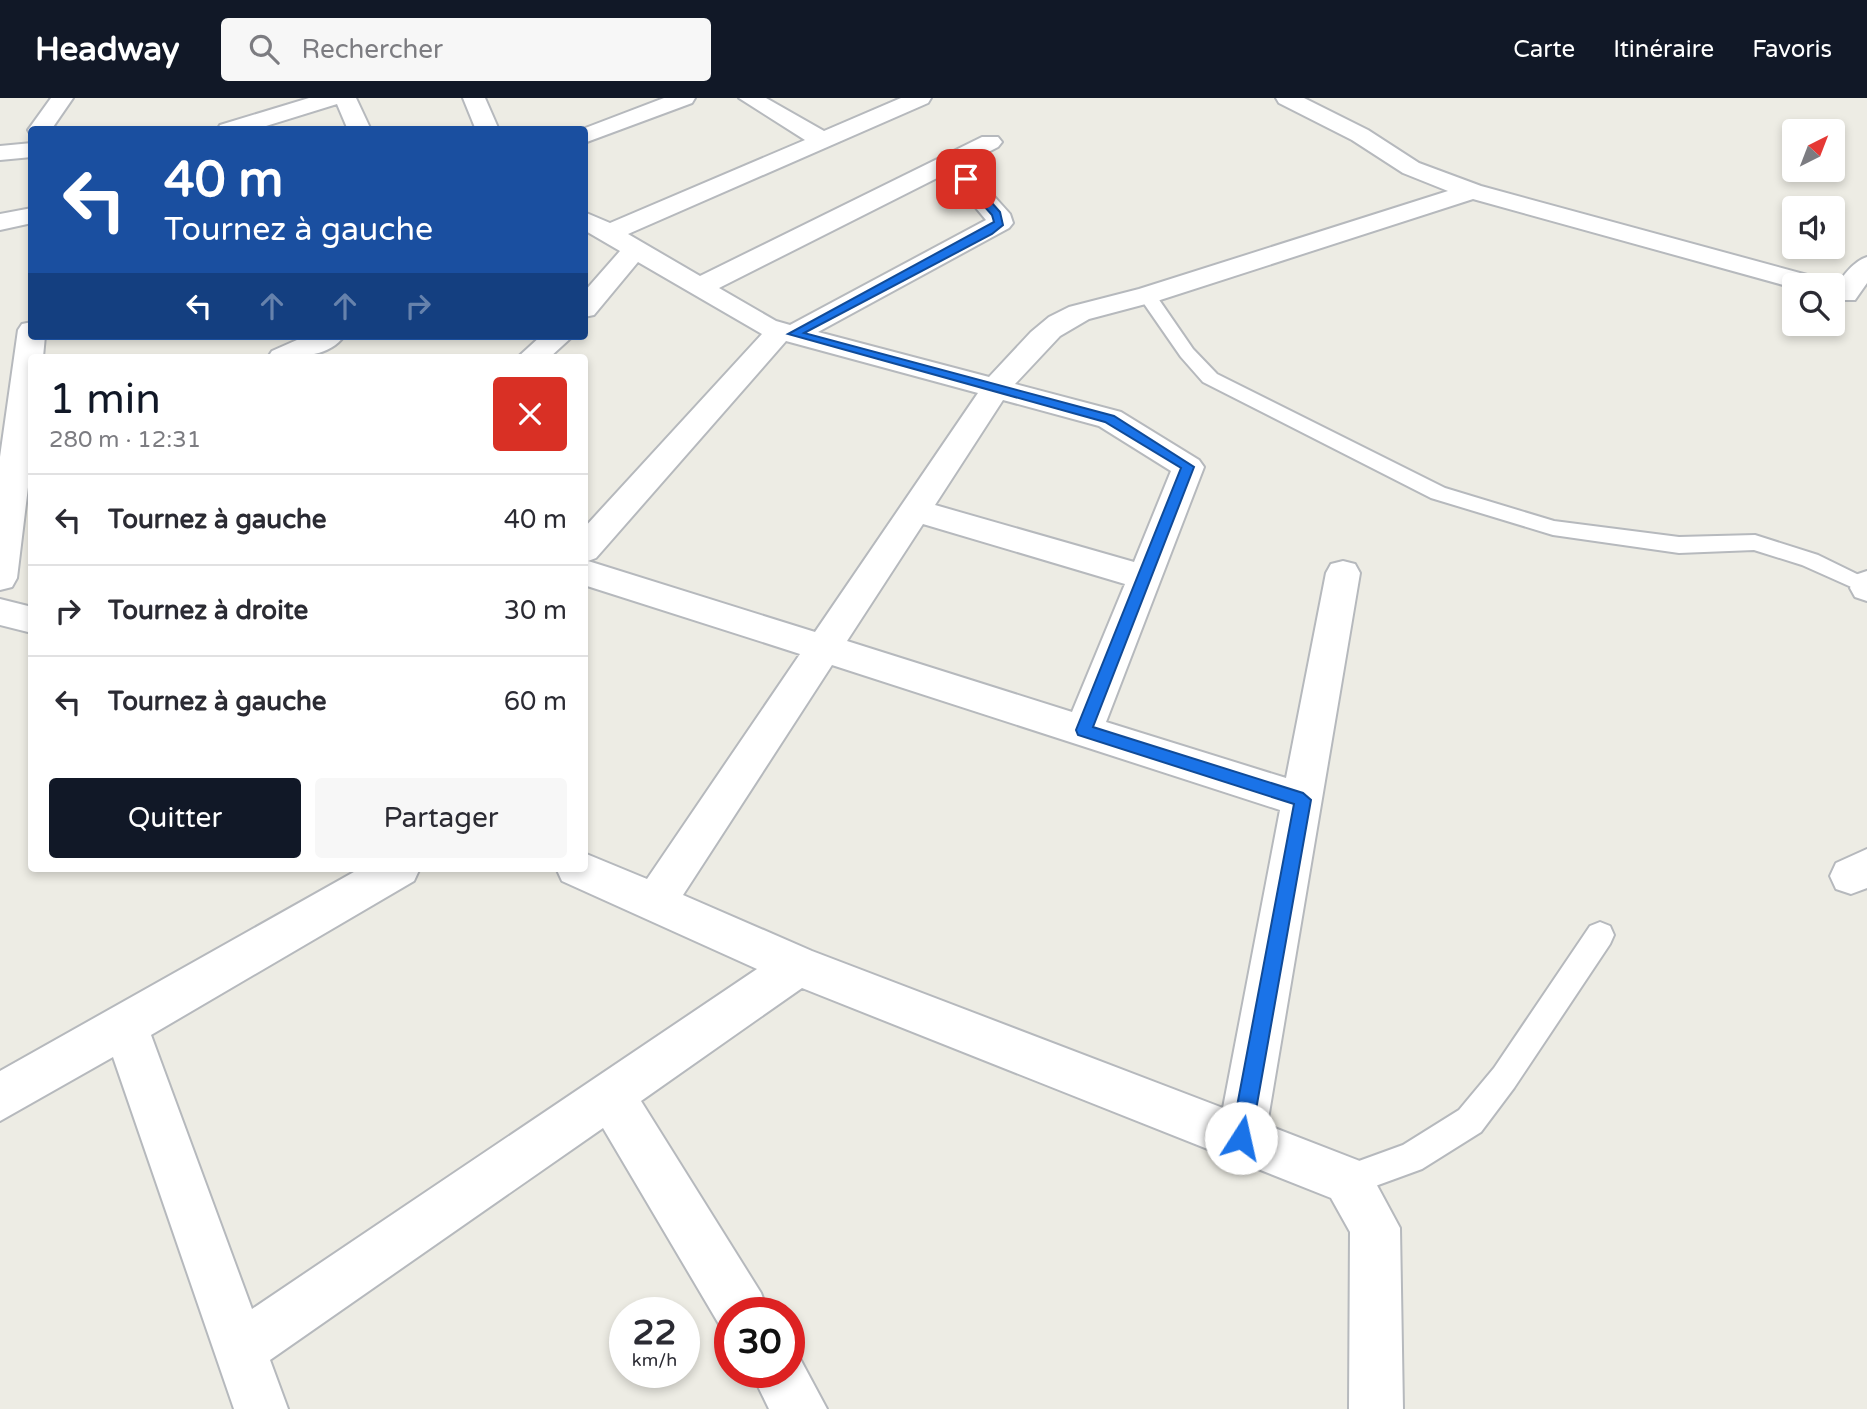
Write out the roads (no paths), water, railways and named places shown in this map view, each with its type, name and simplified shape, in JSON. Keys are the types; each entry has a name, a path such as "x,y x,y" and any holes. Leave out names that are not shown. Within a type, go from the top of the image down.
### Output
{"street":[{"path":"42,126 62,98"},
{"path":"232,124 332,98"},
{"path":"345,98 358,126"},
{"path":"588,134 684,98"},
{"path":"750,98 822,140"},
{"path":"592,224 822,140 919,98"},
{"path":"1287,98 1360,135 1411,167 1472,191 1782,276"},
{"path":"699,287 990,142"},
{"path":"588,546 787,332 989,232 1000,223 997,214 950,161"},
{"path":"655,902 995,390 1027,353 1060,323 1093,309 1146,295 1472,191"},
{"path":"0,222 28,216"},
{"path":"592,224 766,327 1110,419 1188,467 1084,730"},
{"path":"588,304 636,249"},
{"path":"1848,294 1867,265"},
{"path":"0,578 9,445 24,325"},
{"path":"289,354 321,340"},
{"path":"536,354 554,340"},
{"path":"915,510 1144,577"},
{"path":"588,573 1303,800"},
{"path":"1241,1138 1343,573"},
{"path":"0,612 28,619"},
{"path":"0,1097 392,872"},
{"path":"586,872 798,966 1348,1180 1375,1228 1377,1409"},
{"path":"240,1349 798,966"},
{"path":"125,1025 261,1409"},
{"path":"610,1095 733,1297"},
{"path":"788,1388 800,1409"}],"lane":[{"path":"1146,295 1187,353 1210,378 1438,492 1553,528 1679,545 1755,542 1810,559 1866,586"},
{"path":"1348,1180 1410,1158 1470,1121 1504,1078 1600,935"}]}
